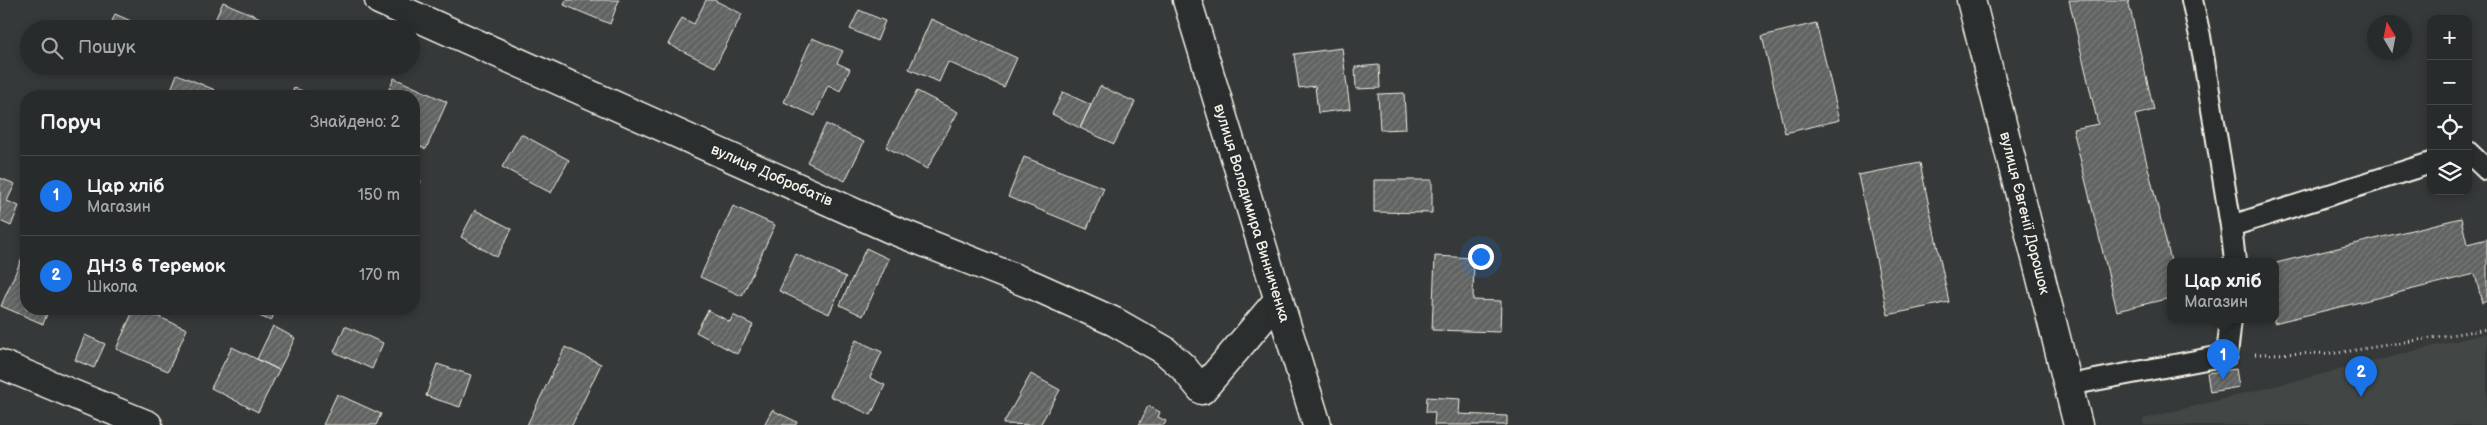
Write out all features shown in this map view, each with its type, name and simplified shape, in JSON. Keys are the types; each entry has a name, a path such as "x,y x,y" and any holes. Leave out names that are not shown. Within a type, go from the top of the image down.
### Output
{"street":[{"name":"вулиця Добробатів","path":"379,0 926,244 1065,299 1115,322 1164,350 1184,367 1202,390 1279,299"},
{"name":"вулиця Володимира Винниченка","path":"1187,0 1317,425"},
{"name":"вулиця Євгенії Дорошок","path":"1972,0 2078,425"},
{"path":"0,364 148,425"}],"lane":[{"path":"2192,0 2200,36 2235,258"},
{"path":"2472,156 2487,170"},
{"path":"2231,226 2427,164"},
{"path":"2069,385 2227,354 2231,323"}],"path":[{"path":"2227,354 2337,353 2487,329"}],"shaded area":[{"path":"2487,333 2487,425 2144,425 2143,419"}],"building":[{"path":"566,0 619,0 610,24 564,5"},
{"path":"706,0 714,0 742,14 715,67 668,44 682,18 694,24"},
{"path":"2069,0 2128,0 2154,110 2135,115 2170,258 2167,258 2167,299 2117,311 2073,129 2098,124"},
{"path":"223,2 265,20 215,20"},
{"path":"859,10 885,21 877,41 850,29"},
{"path":"115,14 129,20 113,20"},
{"path":"931,19 1017,58 1004,87 948,62 939,82 909,69"},
{"path":"1816,23 1840,120 1785,133 1762,36"},
{"path":"812,38 843,51 837,63 850,69 840,91 828,85 815,116 784,102"},
{"path":"1342,48 1350,109 1318,113 1315,86 1299,88 1294,54"},
{"path":"1379,65 1380,88 1356,89 1355,67"},
{"path":"177,75 179,75 215,90 171,90"},
{"path":"394,78 447,102 426,149 420,146 420,90 389,90"},
{"path":"1100,86 1135,102 1114,144 1080,128"},
{"path":"917,91 958,112 927,169 886,147"},
{"path":"1063,92 1091,105 1080,128 1052,114"},
{"path":"1404,93 1406,129 1380,130 1378,94"},
{"path":"826,124 864,142 845,181 807,162"},
{"path":"521,134 569,160 551,193 502,167"},
{"path":"1024,157 1104,188 1087,229 1008,197"},
{"path":"1920,163 1949,302 1888,315 1858,175"},
{"path":"0,178 15,184 7,201 19,206 11,226 0,221"},
{"path":"1374,180 1432,180 1432,213 1374,212"},
{"path":"733,206 775,225 742,296 700,277"},
{"path":"475,210 512,229 497,257 461,237"},
{"path":"2461,218 2467,244 2487,239 2487,301 2482,303 2475,274 2279,322 2279,262"},
{"path":"866,248 889,259 863,316 840,305"},
{"path":"796,254 846,277 829,314 779,291"},
{"path":"1435,256 1474,258 1473,300 1501,301 1500,332 1432,330"},
{"path":"20,262 20,314 1,306"},
{"path":"708,310 730,322 733,315 753,325 737,354 696,332"},
{"path":"22,315 47,315 43,324"},
{"path":"131,315 154,315 187,329 168,371 116,349"},
{"path":"257,315 274,315 271,321"},
{"path":"273,326 295,338 279,370 257,359"},
{"path":"345,326 383,343 372,369 334,352"},
{"path":"85,335 105,344 94,368 75,360"},
{"path":"856,340 882,352 870,378 885,385 871,415 830,396"},
{"path":"232,347 279,370 258,412 211,388"},
{"path":"565,347 601,364 572,425 527,425"},
{"path":"437,364 471,375 460,407 426,396"},
{"path":"2236,369 2239,387 2210,392 2207,373"},
{"path":"1031,374 1060,390 1040,425 1003,424"},
{"path":"337,394 381,414 376,425 323,425"},
{"path":"1427,397 1460,399 1459,414 1507,416 1507,425 1434,425 1435,412 1426,412"},
{"path":"1148,406 1160,412 1158,417 1166,421 1164,425 1139,425"},
{"path":"772,410 797,422 795,425 764,425"}],"place":[{"name":"Цар хліб","path":"2223,380"},
{"name":"ДНЗ 6 Теремок","path":"2361,397"}]}
